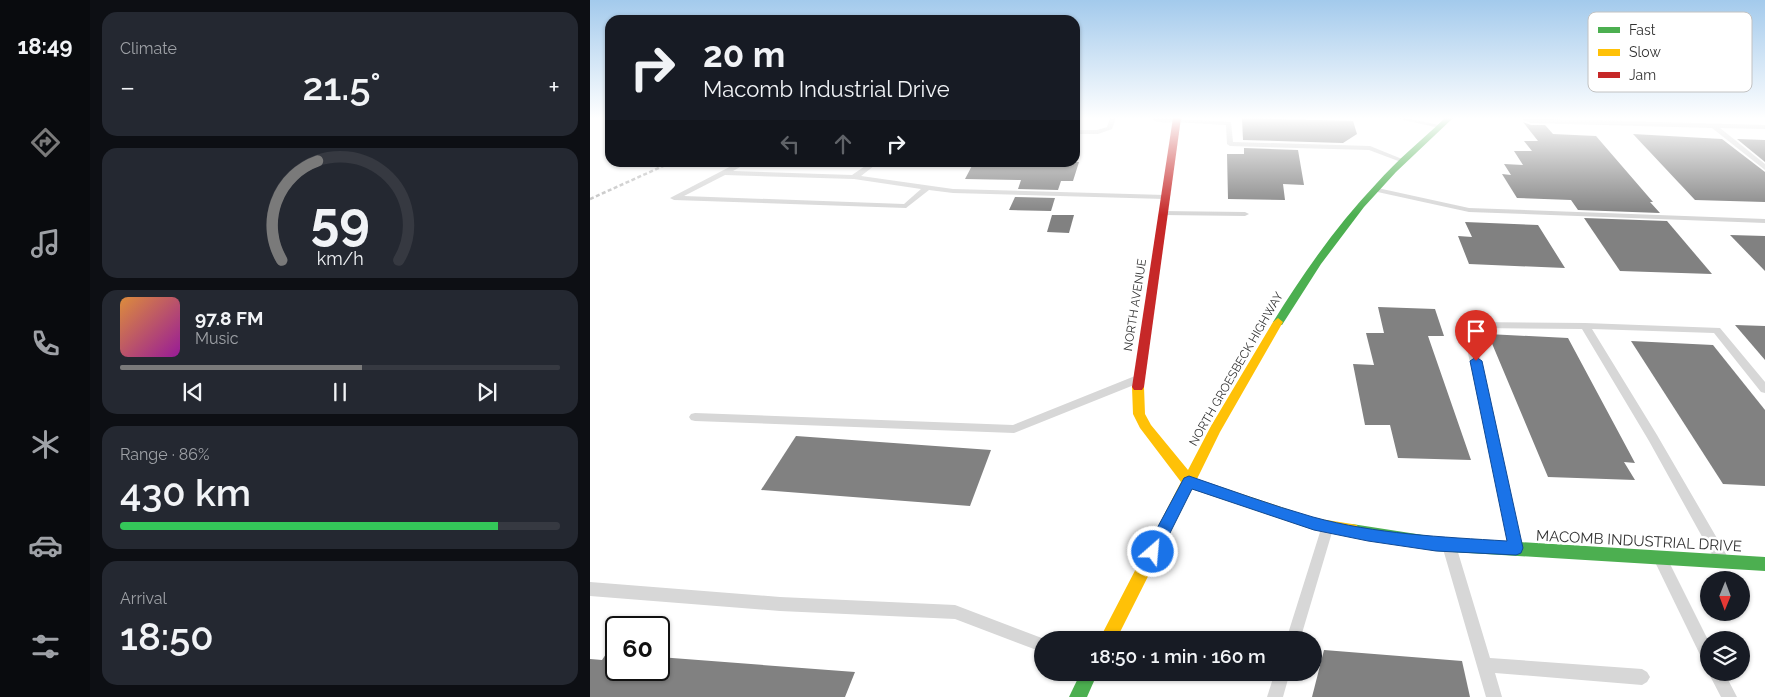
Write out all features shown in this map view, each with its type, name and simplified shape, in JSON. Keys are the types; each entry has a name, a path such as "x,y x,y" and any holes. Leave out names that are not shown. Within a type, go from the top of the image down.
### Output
{"main road":[{"name":"NORTH AVENUE","path":"1172,151 1138,379 1139,414 1146,428 1189,482"},
{"name":"NORTH GROESBECK HIGHWAY","path":"1112,631 1250,370 1295,295 1326,251 1376,189 1413,151"},
{"name":"MACOMB INDUSTRIAL DRIVE","path":"1189,482 1270,510 1327,526 1368,534 1449,544 1765,564"},
{"path":"1078,697 1086,681"}],"lane":[{"path":"1376,151 1402,161"},
{"path":"1744,151 1765,168"},
{"path":"736,167 674,198 906,206 928,187"},
{"path":"854,177 869,167"},
{"path":"724,173 854,177 953,190 1165,197"},
{"path":"1376,189 1469,210 1765,220"},
{"path":"1163,213 1244,214"},
{"path":"1516,548 1467,325 1717,330 1765,388"},
{"path":"1585,326 1653,438 1723,561"},
{"path":"695,416 1014,429 1138,379"},
{"path":"1296,631 1327,526"},
{"path":"1449,544 1494,697"},
{"path":"1659,557 1700,640"},
{"path":"590,589 780,604 955,612 1034,642"},
{"path":"1484,665 1642,677"},
{"path":"1275,697 1280,681"},
{"path":"1721,681 1729,697"}],"building":[{"path":"1244,151 1298,151 1304,185 1283,184 1285,200 1228,199 1227,154 1244,154"},
{"path":"1514,151 1609,151 1653,202 1650,202 1660,213 1578,210 1571,200 1517,198 1502,174 1511,175 1504,164 1523,165"},
{"path":"1649,151 1737,151 1765,172 1765,202 1695,200"},
{"path":"1751,151 1765,151 1765,162"},
{"path":"971,167 1077,167 1073,181 1061,181 1058,190 1018,189 1021,180 965,179"},
{"path":"1015,197 1055,198 1051,211 1009,210"},
{"path":"1052,215 1074,215 1069,233 1047,232"},
{"path":"1584,218 1667,221 1712,274 1620,271"},
{"path":"1465,222 1538,225 1565,268 1469,264 1458,236 1472,237"},
{"path":"1730,235 1765,236 1765,271"},
{"path":"1378,307 1435,309 1444,336 1428,336 1471,460 1398,458 1390,425 1365,425 1353,364 1374,365 1366,333 1384,333"},
{"path":"1735,325 1765,326 1765,360"},
{"path":"1488,334 1568,338 1635,463 1624,462 1635,480 1548,477"},
{"path":"1631,341 1713,345 1765,410 1765,486 1723,484"},
{"path":"796,436 991,450 970,506 761,490"},
{"path":"1324,650 1462,661 1470,697 1312,697 1316,681 1322,681"},
{"path":"605,656 605,681 670,681 670,658 855,672 845,697 590,697 590,659 602,660"}],"railway":[{"path":"590,199 661,167"}],"traffic: fast":[{"path":"1278,322 1317,262 1361,205 1414,151"},
{"path":"1352,530 1436,544 1765,564"},
{"path":"1078,697 1086,681"}],"traffic: slow":[{"path":"1112,631 1215,430 1278,322"},
{"path":"1138,387 1139,414 1146,428 1189,482 1314,524 1352,530"}],"traffic: jam":[{"path":"1138,387 1172,151"}],"route":[{"path":"1153,552 1189,482 1314,524 1436,544 1516,548 1476,361"}]}
